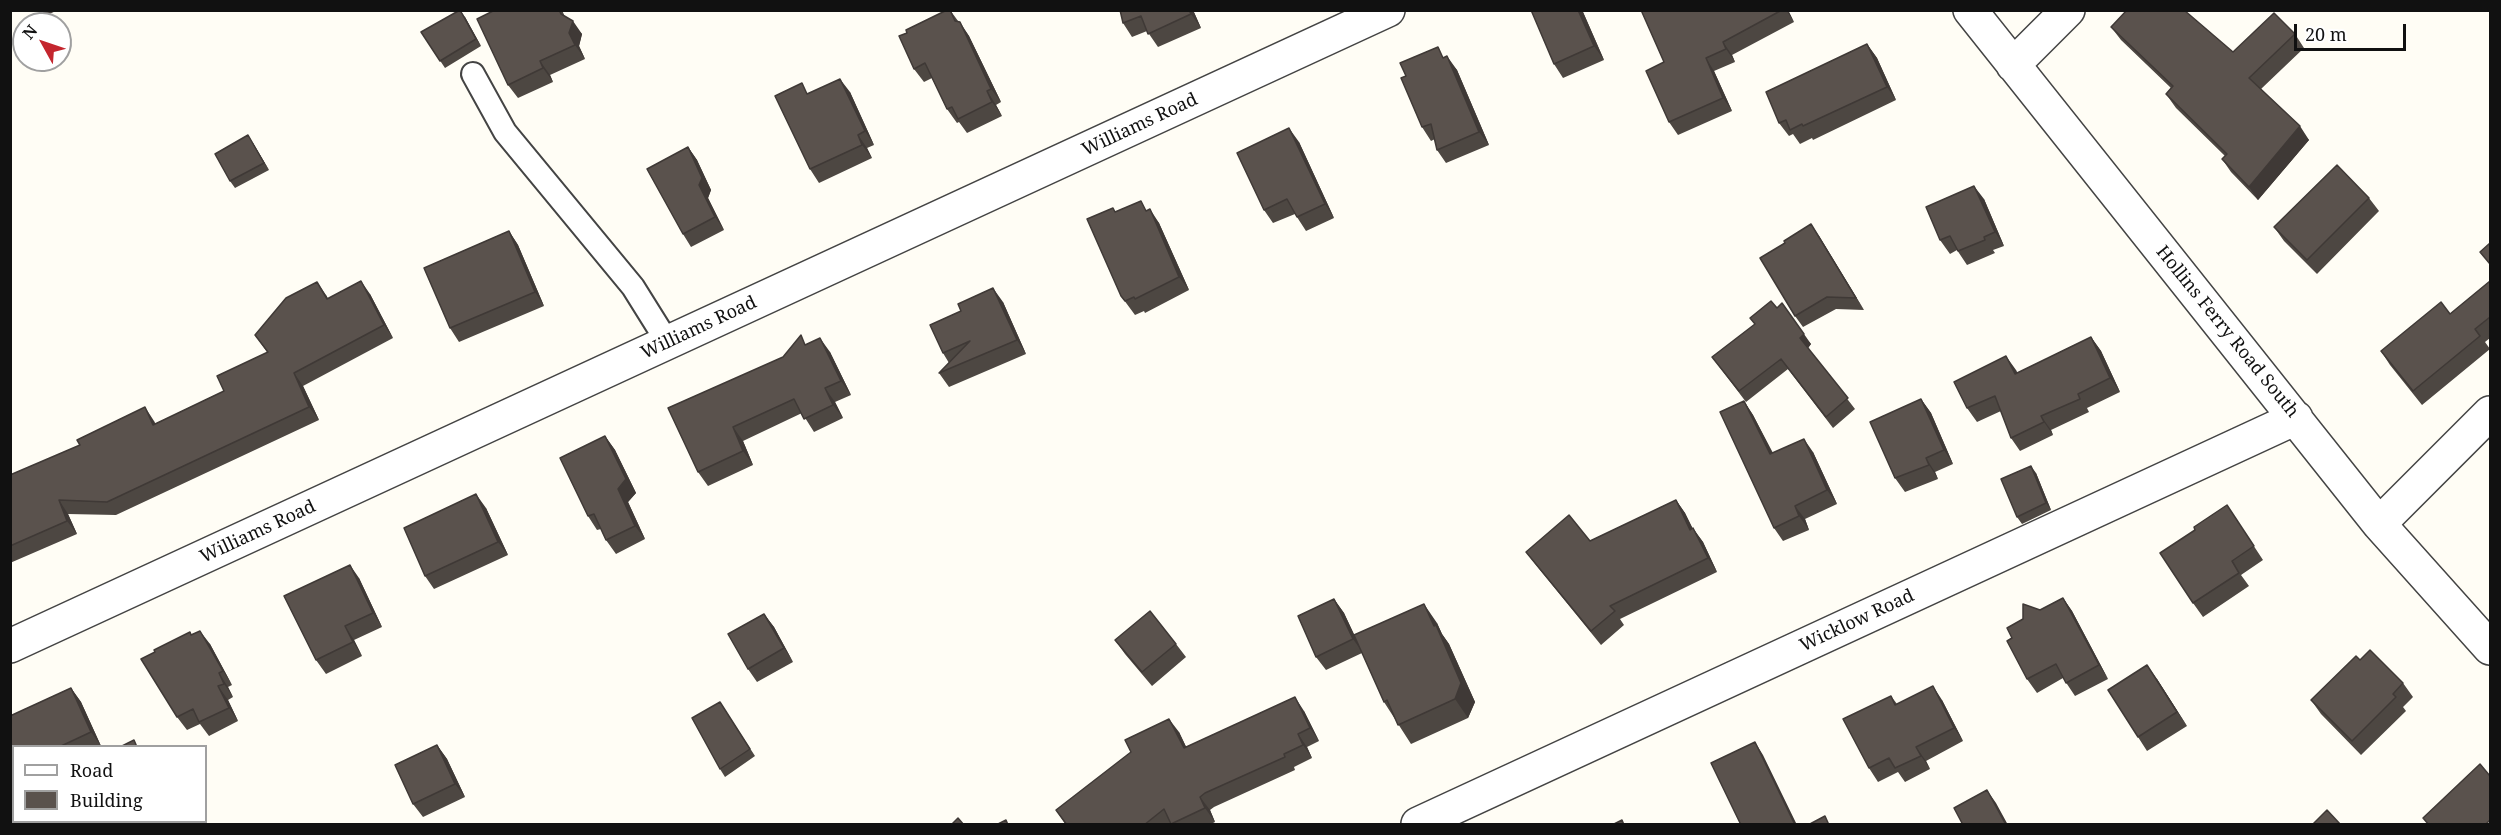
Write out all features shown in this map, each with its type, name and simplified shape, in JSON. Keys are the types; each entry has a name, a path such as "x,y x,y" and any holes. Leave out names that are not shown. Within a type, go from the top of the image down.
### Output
{"street":[{"name":"Williams Road","path":"10,646 1388,10"},
{"name":"Hollins Ferry Road South","path":"1970,10 2379,524 2490,648"},
{"path":"2013,65 2068,10"},
{"path":"2379,524 2490,413"},
{"name":"Wicklow Road","path":"1418,825 2296,418"}],"lane":[{"path":"473,74 504,132 633,287 668,343"}],"building":[{"path":"460,10 476,39 440,61 421,32"},
{"path":"495,10 559,10 561,14 573,21 569,33 575,45 540,61 543,68 508,85 477,19"},
{"path":"950,10 955,21 960,22 991,89 987,91 992,102 958,119 952,107 947,109 925,63 914,69 899,36 907,33 906,30"},
{"path":"1120,10 1189,10 1191,14 1148,34 1141,16 1123,23"},
{"path":"1531,10 1578,10 1594,46 1554,64"},
{"path":"1641,10 1782,10 1723,42 1726,49 1706,58 1723,98 1669,122 1646,71 1664,62"},
{"path":"2127,10 2184,10 2233,52 2274,13 2295,34 2249,78 2300,126 2249,187 2222,159 2227,154 2166,94 2173,86 2111,27"},
{"path":"1867,44 1887,87 1803,126 1802,124 1790,130 1786,120 1779,123 1766,92"},
{"path":"1438,47 1443,58 1447,56 1479,132 1437,150 1431,124 1422,127 1401,78 1406,76 1400,63"},
{"path":"840,79 865,131 858,135 862,145 810,169 775,96 802,83 807,94"},
{"path":"1289,128 1325,204 1297,217 1287,199 1264,210 1237,153"},
{"path":"248,135 264,163 230,181 215,154"},
{"path":"688,147 702,178 699,185 715,217 683,234 647,169"},
{"path":"2337,165 2369,198 2307,260 2274,227"},
{"path":"1974,186 1995,232 1984,237 1985,240 1958,251 1950,236 1940,240 1926,207"},
{"path":"1141,201 1146,211 1150,209 1179,277 1135,299 1134,297 1125,301 1087,219 1113,208 1115,212"},
{"path":"1811,224 1856,298 1827,297 1795,316 1760,258"},
{"path":"509,231 535,292 450,328 424,268"},
{"path":"2490,243 2490,264 2480,252"},
{"path":"361,281 384,325 294,373 309,407 107,502 59,500 67,521 10,546 10,475 80,445 77,440 145,407 153,425 224,391 217,376 268,352 255,335 286,298 317,282 327,299"},
{"path":"2490,281 2490,317 2475,329 2480,336 2413,391 2381,351 2441,302 2450,314"},
{"path":"993,288 1017,340 939,373 970,341 943,353 930,325 961,311 958,304"},
{"path":"1771,301 1777,308 1782,303 1804,334 1800,338 1848,398 1826,417 1781,359 1739,391 1712,357 1755,324 1750,318"},
{"path":"801,335 805,345 820,338 841,381 825,388 833,405 804,419 794,399 733,427 743,451 698,472 668,408 783,357"},
{"path":"2091,337 2110,378 2078,394 2080,399 2041,416 2044,422 2011,438 1995,396 1967,408 1954,382 2006,356 2015,374"},
{"path":"1921,399 1944,450 1926,458 1929,465 1895,478 1870,422"},
{"path":"1744,401 1770,454 1804,439 1827,490 1795,506 1799,516 1774,528 1720,412"},
{"path":"605,436 626,479 618,489 635,526 606,540 594,514 588,516 560,458"},
{"path":"2031,466 2046,503 2017,517 2001,479"},
{"path":"476,494 498,542 425,576 404,528"},
{"path":"1676,500 1690,530 1693,528 1708,558 1610,606 1615,611 1591,631 1526,552 1569,515 1590,541"},
{"path":"2227,505 2254,546 2232,561 2239,573 2193,603 2160,553"},
{"path":"350,565 373,613 345,626 353,642 316,660 284,596"},
{"path":"2063,598 2099,665 2066,683 2056,664 2027,679 2007,641 2012,638 2007,628 2023,619 2023,604 2040,610"},
{"path":"1334,599 1353,639 1316,657 1298,616"},
{"path":"1424,604 1434,626 1436,625 1461,683 1455,699 1398,725 1387,700 1384,702 1354,635"},
{"path":"1150,611 1176,644 1142,672 1115,640"},
{"path":"764,614 784,648 748,669 728,634"},
{"path":"200,631 223,671 219,673 224,684 218,686 229,708 199,722 193,709 177,717 141,659 190,632 191,635"},
{"path":"2370,650 2403,683 2393,694 2396,697 2352,741 2311,700 2356,656 2360,660"},
{"path":"2147,665 2177,712 2138,737 2108,690"},
{"path":"1933,686 1954,728 1916,747 1921,756 1895,768 1889,758 1869,768 1843,719 1891,696 1895,705"},
{"path":"71,688 91,732 63,745 12,745 12,764 10,764 10,716"},
{"path":"1295,697 1310,728 1298,734 1303,745 1284,754 1285,757 1205,793 1200,797 1205,808 1171,824 1164,809 1144,825 1067,825 1056,810 1131,752 1125,740 1169,719 1184,748"},
{"path":"720,702 750,749 720,769 692,718"},
{"path":"134,740 136,745 124,745"},
{"path":"1755,742 1795,825 1741,825 1711,763"},
{"path":"437,745 455,784 413,804 395,765"},
{"path":"2480,764 2490,776 2490,820 2485,825 2429,825 2423,818"},
{"path":"1987,790 2006,825 1963,825 1954,808"},
{"path":"2327,810 2341,825 2312,825"},
{"path":"1825,816 1829,825 1808,825"},
{"path":"958,818 964,825 951,825"},
{"path":"1006,820 1008,825 996,825"},
{"path":"1622,820 1624,825 1612,825"}]}
